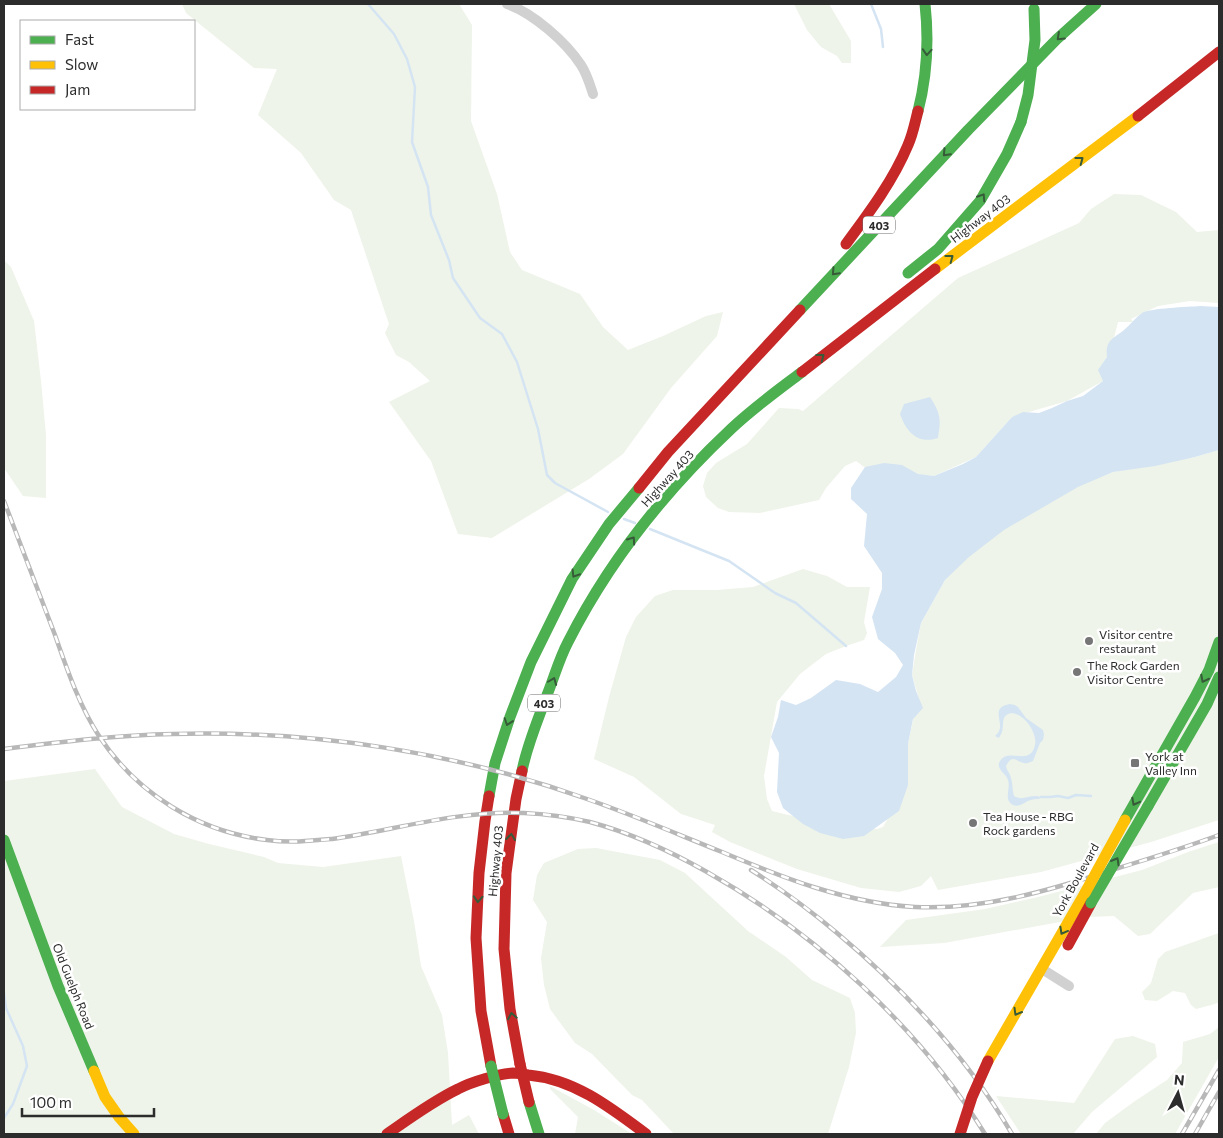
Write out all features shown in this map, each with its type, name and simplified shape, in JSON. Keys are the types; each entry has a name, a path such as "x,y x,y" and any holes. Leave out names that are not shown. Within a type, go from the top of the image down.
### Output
{"main road":[{"path":"668,452 738,364 844,247 870,212 898,166 910,141 922,94 928,42 925,4"},
{"name":"Highway 403","path":"509,1134 491,1066 481,1011 476,938 481,855 495,763 510,717 531,662 572,579 609,524 668,452 968,130 1057,39 1096,4"},
{"path":"898,281 938,249 980,201 1008,154 1021,122 1028,95 1035,40 1034,6"},
{"name":"Highway 403","path":"539,1134 520,1064 510,1009 504,949 506,873 516,799 526,751 567,644 600,585 641,527 696,464 755,408 1219,52"},
{"path":"755,408 786,374 829,337"},
{"name":"York Boulevard","path":"1006,1052 1085,893 1195,697 1209,670 1219,642"},
{"name":"York Boulevard","path":"960,1134 964,1118 988,1061 1091,904 1207,704 1219,677"},
{"name":"Old Guelph Road","path":"4,840 58,986 105,1097 134,1134"},
{"path":"387,1134 437,1100 459,1088 484,1079 513,1073 542,1076 578,1088 612,1108 646,1134"},
{"path":"969,1134 977,1109 994,1075"}],"street":[{"path":"507,4 538,21 558,38 582,66 594,94"},
{"path":"1046,972 1069,986"}],"shaded area":[{"path":"182,4 459,4 472,25 471,121 497,194 510,252 522,270 580,294 603,327 628,350 706,316 723,312 717,336 671,388 623,454 589,479 492,538 458,534 431,461 389,402 430,381 409,362 396,355 385,333 389,324 351,210 334,200 301,153 258,115 277,69 254,68 186,13"},
{"path":"794,4 829,4 851,41 851,63 842,63 837,56 821,47 807,30"},
{"path":"1114,194 1141,195 1176,212 1197,232 1219,230 1219,303 1190,301 1158,306 1131,319 1133,322 1118,322 1103,381 1067,401 1012,417 976,457 934,476 871,472 856,461 845,466 826,488 819,500 760,513 729,512 718,508 706,497 703,486 707,473 716,463 747,444 779,408 803,411 958,278 1079,223 1091,209"},
{"path":"4,260 11,267 34,321 46,435 46,498 23,496 4,468"},
{"path":"1219,450 1219,820 1151,842 1041,872 938,890 931,876 921,886 899,892 861,888 797,869 730,842 712,832 715,825 681,814 634,777 594,759 626,637 636,617 655,596 673,590 717,590 753,587 803,569 827,576 847,587 870,587 864,622 867,633 864,640 826,654 800,674 777,702 764,776 767,799 772,811 788,815 877,829 883,827 901,796 908,744 918,696 912,675 921,623 945,580 962,562 1026,507 1113,472 1195,457"},
{"path":"95,769 122,807 174,834 209,844 264,857 278,863 323,867 401,856 421,966 442,1015 448,1053 452,1125 469,1115 479,1134 4,1134 4,781"},
{"path":"1219,842 1219,887 1193,893 1150,934 1138,936 1114,916 1087,917 944,943 880,947 906,920 985,909 1038,897 1142,870"},
{"path":"596,848 660,860 685,873 748,931 786,957 812,980 850,998 855,1013 856,1033 849,1067 828,1134 674,1134 642,1100 632,1095 592,1054 575,1043 550,1009 544,985 541,958 547,922 533,900 537,875 544,863 578,849"},
{"path":"1219,933 1219,1002 1196,1009 1191,1005 1185,993 1173,991 1157,1001 1145,1000 1142,992 1151,983 1158,959 1165,952"},
{"path":"1219,1027 1219,1057 1175,1134 1096,1134 1105,1123 1167,1080 1182,1063 1183,1042 1210,1034"},
{"path":"1133,1036 1155,1044 1157,1057 1092,1112 1073,1134 1021,1134 996,1096 1074,1103 1115,1039"},
{"path":"550,1086 594,1110 632,1134 575,1134 578,1117 550,1089"}],"water":[{"path":"1200,306 1219,307 1219,450 1155,466 1113,472 1078,487 1004,530 969,557 945,580 921,623 912,675 923,708 913,719 908,744 908,785 899,811 864,836 843,839 820,833 803,824 783,808 777,792 779,753 771,737 778,717 781,700 796,705 811,698 836,680 860,684 878,692 896,677 903,665 895,653 878,639 872,617 882,589 882,573 864,546 867,514 851,499 851,488 865,467 884,463 902,465 918,474 934,476 963,464 976,457 1012,417 1023,412 1039,413 1083,396 1103,381 1098,370 1107,357 1109,343 1142,313 1161,309"},
{"path":"930,397 938,412 940,421 939,431 938,438 924,440 909,431 900,414 904,404"},
{"path":"1010,704 1018,707 1026,718 1043,730 1044,735 1033,761 1025,763 1013,759 1006,766 1012,780 1014,796 1017,798 1041,797 1018,806 1013,805 1008,800 1009,783 999,764 1004,757 1029,755 1035,745 1035,740 1031,728 1023,718 1013,713 1004,717 1002,732 999,738 995,736 1000,728 999,710 1004,705"}],"waterway":[{"path":"368,4 394,34 407,59 415,87 412,142 428,187 431,215 449,260 453,278 480,318 502,334 517,362 538,429 547,475 555,483 608,512"},
{"path":"871,4 881,29 883,47"},
{"path":"624,519 635,523"},
{"path":"650,529 729,561 775,593 796,603 846,646"},
{"path":"1041,797 1058,796 1068,798 1076,795 1091,796"},
{"path":"4,993 6,1008 23,1046 27,1066 13,1104 4,1118"}],"railway":[{"path":"4,501 85,712 114,757 132,776 172,807 217,829 242,836 275,841 332,839 427,821 500,813 532,813 574,819 605,826 635,837 693,864 748,897 788,924 826,954 897,1020 959,1095 985,1134"},
{"path":"4,749 67,741 173,734 278,736 331,740 383,747 486,768 587,799 816,888 889,905 915,907 965,905 1015,898 1152,858 1219,835"},
{"path":"751,870 827,924 910,1001 975,1078 1012,1134"},
{"path":"1182,1134 1219,1070"},
{"path":"1195,1134 1219,1092"}],"traffic: fast":[{"path":"918,111 926,58 925,4"},
{"path":"800,310 968,130 1057,39 1096,4"},
{"path":"1021,122 1028,95 1035,40 1034,9"},
{"path":"908,273 938,249 980,201 1007,154 1021,122"},
{"path":"522,771 533,733 565,648 601,584 620,556 661,502 707,452 748,414 802,372"},
{"path":"489,796 495,763 531,662 572,579 609,524 639,488"},
{"path":"1125,820 1195,697 1209,670 1219,642"},
{"path":"1148,806 1207,704 1219,677"},
{"path":"1091,903 1148,806"},
{"path":"4,840 58,986 94,1071"},
{"path":"491,1066 503,1114"},
{"path":"529,1102 539,1134"}],"traffic: slow":[{"path":"935,269 1138,116"},
{"path":"1085,893 1125,820"},
{"path":"988,1061 1085,893"},
{"path":"94,1071 105,1097 134,1134"}],"traffic: jam":[{"path":"1138,116 1219,52"},
{"path":"846,244 888,184 910,141 918,111"},
{"path":"802,372 935,269"},
{"path":"639,488 668,452 800,310"},
{"path":"520,1064 510,1009 504,949 506,873 516,799 522,771"},
{"path":"489,796 479,873 476,938 481,1011 491,1066"},
{"path":"1068,945 1091,903"},
{"path":"960,1134 972,1097 988,1061"},
{"path":"520,1064 529,1102"},
{"path":"387,1134 431,1104 463,1086 513,1073 545,1078 576,1088 619,1114 646,1134"},
{"path":"503,1114 509,1134"}],"place":[{"name":"Visitor centre restaurant","path":"1089,641"},
{"name":"The Rock Garden Visitor Centre","path":"1077,672"},
{"name":"York at Valley Inn","path":"1135,763"},
{"name":"Tea House - RBG Rock gardens","path":"973,823"}]}
